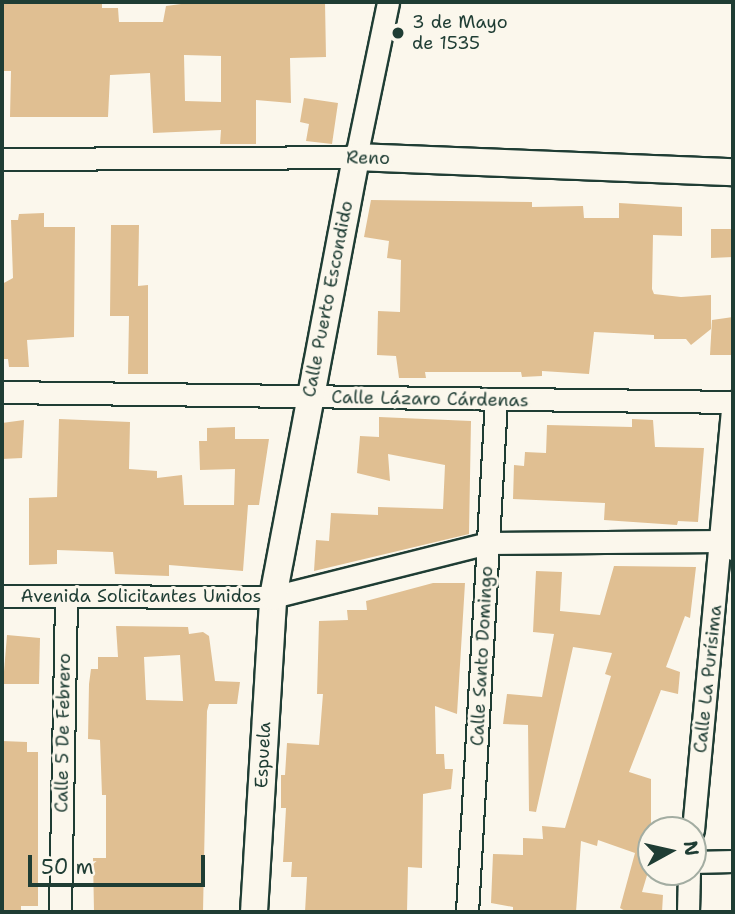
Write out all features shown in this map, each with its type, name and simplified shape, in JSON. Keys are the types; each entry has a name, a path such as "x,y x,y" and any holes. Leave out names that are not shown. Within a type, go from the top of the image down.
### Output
{"street":[{"name":"Calle Puerto Escondido","path":"272,597 308,397 388,2"},
{"name":"Reno","path":"2,159 356,157 733,172"},
{"name":"Calle Lázaro Cárdenas","path":"2,392 733,402"},
{"name":"Calle Santo Domingo","path":"467,912 496,399"},
{"name":"Calle La Purísima","path":"695,816 727,545 733,402"},
{"name":"Avenida Solicitantes Unidos","path":"2,596 272,597 488,543 727,545"},
{"name":"Calle 5 De Febrero","path":"60,912 66,596"},
{"name":"Espuela","path":"254,912 272,597"},
{"path":"707,862 733,861"},
{"path":"688,912 689,886"}],"building":[{"path":"2,2 102,2 102,8 118,8 119,22 163,22 166,6 196,2 325,2 326,57 290,58 291,103 256,100 256,144 220,144 221,130 153,133 150,73 110,75 108,117 10,117 11,71 2,71","holes":["184,55 221,56 221,102 185,101"]},
{"path":"304,98 338,103 332,144 306,141 309,124 300,122"},
{"path":"371,200 532,202 532,207 583,206 584,218 619,218 619,203 682,207 682,236 653,235 652,289 654,294 681,297 711,295 711,329 691,345 686,339 654,339 654,335 594,332 589,374 542,371 542,376 522,377 521,372 425,372 426,378 399,378 396,356 377,355 378,311 400,312 401,260 387,258 389,241 364,237"},
{"path":"44,213 44,227 75,227 74,337 27,340 29,367 9,367 8,359 2,359 2,284 13,278 11,220 18,220 19,214"},
{"path":"111,225 139,225 138,286 148,285 148,374 128,374 129,316 110,316"},
{"path":"711,229 733,229 733,257 711,258"},
{"path":"733,317 733,355 710,355 712,320"},
{"path":"379,417 471,421 469,534 314,571 316,540 329,541 331,513 378,515 378,507 443,509 445,465 388,454 390,481 357,473 360,436 379,437"},
{"path":"59,419 130,422 129,469 157,471 157,478 182,475 184,505 234,505 235,469 200,470 199,441 207,441 207,428 235,427 235,439 269,439 259,505 248,505 243,571 169,565 169,576 115,574 113,552 57,550 57,564 29,565 29,498 57,497"},
{"path":"632,419 653,420 655,447 704,448 698,522 678,521 677,525 604,520 605,503 513,499 514,465 524,466 525,452 546,453 547,425 632,427"},
{"path":"24,420 22,458 2,459 2,423"},
{"path":"614,566 696,567 690,618 685,616 666,667 680,672 678,694 661,690 629,772 651,779 651,816 637,816 637,886 644,886 642,892 663,895 662,912 627,912 620,908 635,853 598,840 597,846 581,841 576,912 513,912 513,907 491,903 493,854 523,855 523,838 543,839 542,826 565,828 611,676 605,674 612,653 573,647 536,812 529,811 528,725 503,724 507,694 542,697 554,634 533,632 536,571 562,572 560,611 600,615"},
{"path":"433,583 465,583 457,714 435,706 436,754 444,754 445,769 453,769 451,789 423,794 422,868 408,867 407,912 305,912 307,877 291,877 292,862 283,862 286,808 281,808 281,775 285,775 287,743 319,745 323,694 317,694 319,621 348,620 347,610 367,610 366,601"},
{"path":"116,626 188,627 189,634 203,632 209,636 215,681 240,682 237,704 209,704 207,711 203,912 94,912 93,858 106,858 106,795 102,795 100,740 88,739 89,684 91,669 98,669 98,657 118,657","holes":["180,655 183,701 146,700 144,657"]},
{"path":"7,635 40,638 39,684 3,684"},
{"path":"2,741 27,742 27,752 38,752 38,906 21,906 21,912 2,912"}],"place":[{"name":"3 de Mayo de 1535","path":"398,33"}]}
